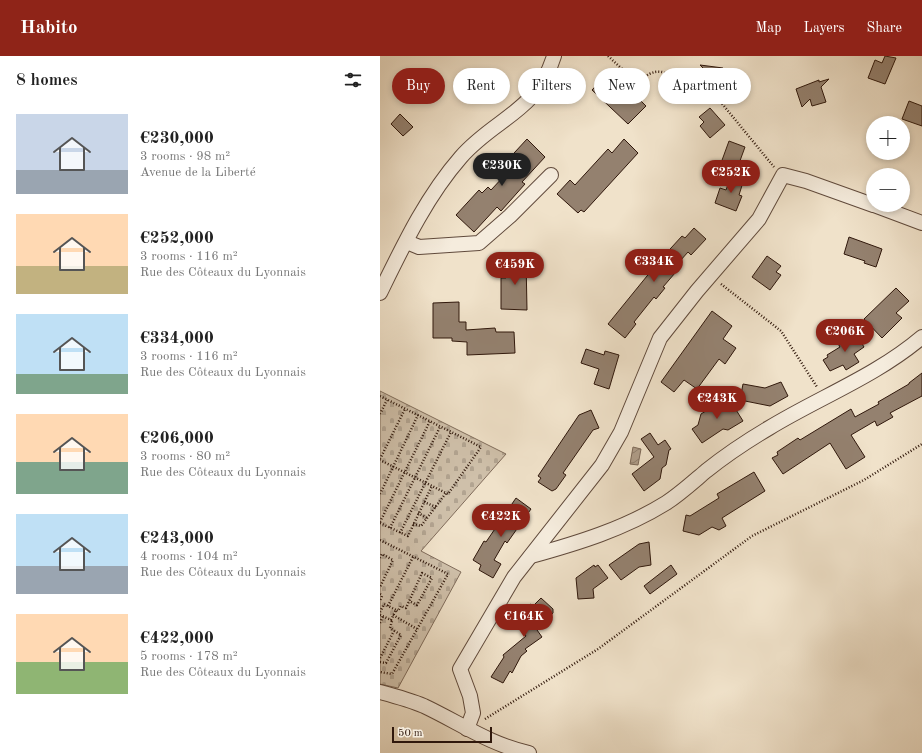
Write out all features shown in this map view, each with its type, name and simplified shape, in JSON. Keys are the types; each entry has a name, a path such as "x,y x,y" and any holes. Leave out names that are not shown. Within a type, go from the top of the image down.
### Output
{"street":[{"path":"380,293 434,192 445,176 476,142 534,96 550,69 554,56"},
{"path":"407,242 419,247 479,243 510,216 551,175"},
{"path":"467,729 473,713 470,696 460,669 514,577 602,465 621,432 660,338 759,219 783,175 806,181 866,202"},
{"path":"892,212 922,223"},
{"path":"531,556 584,542 640,518 667,502 748,440 823,398 863,378 900,355 922,337"},
{"path":"380,692 410,700 512,750 529,753"}],"path":[{"path":"608,56 632,78 635,84 648,73 664,71 686,85 702,78 783,175"},
{"path":"711,276 781,331 823,398"},
{"path":"380,396 481,447 448,494 446,493 421,526 413,524"},
{"path":"380,414 387,400"},
{"path":"405,409 380,460 446,493"},
{"path":"380,494 418,415"},
{"path":"430,421 380,523 408,536 432,486"},
{"path":"390,528 440,427"},
{"path":"400,533 424,482 451,432"},
{"path":"467,729 509,706 598,649 752,536 864,480 922,444"},
{"path":"424,502 436,507"},
{"path":"418,513 428,518"},
{"path":"380,540 448,574 392,674 380,672"},
{"path":"380,558 382,554 393,560 380,587"},
{"path":"388,606 413,557"},
{"path":"380,662 386,663 401,635 390,628 391,620 396,610 398,611 401,606 406,608 409,601 422,573 432,578 417,605 409,601"},
{"path":"380,594 382,596 380,601"},
{"path":"391,620 380,614 381,608 384,604 396,610"},
{"path":"380,623 384,616"},
{"path":"393,616 417,629"},
{"path":"380,658 394,631"}],"green space":[{"path":"380,391 506,454 421,551 461,572 398,688 380,684"}],"water":[{"path":"633,447 641,449 638,465 630,464"}],"building":[{"path":"885,56 896,58 885,84 868,78 875,60 882,63"},
{"path":"700,65 723,68 703,68"},
{"path":"829,79 821,87 826,102 812,106 810,99 802,107 796,89 819,80 819,82"},
{"path":"909,101 922,106 922,126 910,122 910,116 903,116"},
{"path":"607,104 644,104 646,106 628,124"},
{"path":"710,108 725,125 710,138 700,126 704,122 699,117"},
{"path":"400,114 413,127 403,136 391,124"},
{"path":"527,139 545,157 522,182 525,184 501,211 497,207 474,232 456,215 479,190 482,193 488,187 491,190 505,175 502,173 506,168 503,165"},
{"path":"624,139 638,153 584,212 581,210 578,213 557,194 570,180 575,185 608,149 612,153"},
{"path":"729,141 745,147 737,169 721,163"},
{"path":"732,174 744,179 739,195 742,196 736,211 715,203 720,188 726,190"},
{"path":"694,228 706,239 691,255 688,252 672,270 675,273 663,287 665,288 656,299 654,297 634,322 636,324 625,338 608,324 660,260 682,236 685,238"},
{"path":"849,237 882,249 876,267 864,263 865,261 844,254"},
{"path":"767,256 781,266 776,272 781,275 770,290 752,277"},
{"path":"505,259 526,259 527,310 501,309 501,278 506,278"},
{"path":"896,288 909,301 896,313 902,318 882,338 864,319"},
{"path":"459,302 459,322 466,322 466,330 495,328 496,332 514,332 515,353 467,355 467,342 452,341 452,338 433,338 433,303"},
{"path":"712,311 732,326 723,339 736,348 725,364 719,359 697,389 684,380 674,392 661,382"},
{"path":"855,332 864,347 854,354 859,362 846,370 843,365 830,371 823,360 828,357 827,355 840,347 837,342"},
{"path":"586,349 604,355 605,351 619,355 609,389 594,384 599,369 581,363"},
{"path":"922,373 922,396 890,413 893,417 877,426 875,421 851,435 865,457 846,469 830,443 783,474 772,458 778,455 777,452 798,438 800,440 851,409 855,417 879,404 878,402 909,384"},
{"path":"781,382 788,396 770,406 740,400 743,384 765,388"},
{"path":"728,397 743,421 728,430 723,429 702,443 692,429 698,425 701,414"},
{"path":"591,410 599,428 593,430 563,473 566,475 556,489 552,491 538,482 541,478 538,476 579,415"},
{"path":"650,433 658,445 665,440 671,449 669,450 666,465 662,468 660,479 644,491 632,474 654,457 641,439"},
{"path":"754,472 765,491 722,518 726,526 719,530 712,527 699,535 683,531 686,515 690,516 719,498 717,494"},
{"path":"516,498 531,509 507,543 505,541 494,560 501,564 493,578 479,570 481,565 473,560 484,541 486,542"},
{"path":"649,542 651,565 639,567 621,580 609,565 639,544"},
{"path":"594,565 595,567 598,565 608,578 593,589 594,598 578,599 576,578"},
{"path":"671,565 677,574 650,594 644,586"},
{"path":"541,598 553,609 553,613 537,630 542,637 525,649 527,651 521,656 512,673 510,671 503,683 491,677 504,657 503,655 526,636 518,625 528,618 523,611 530,604 533,606"}]}
